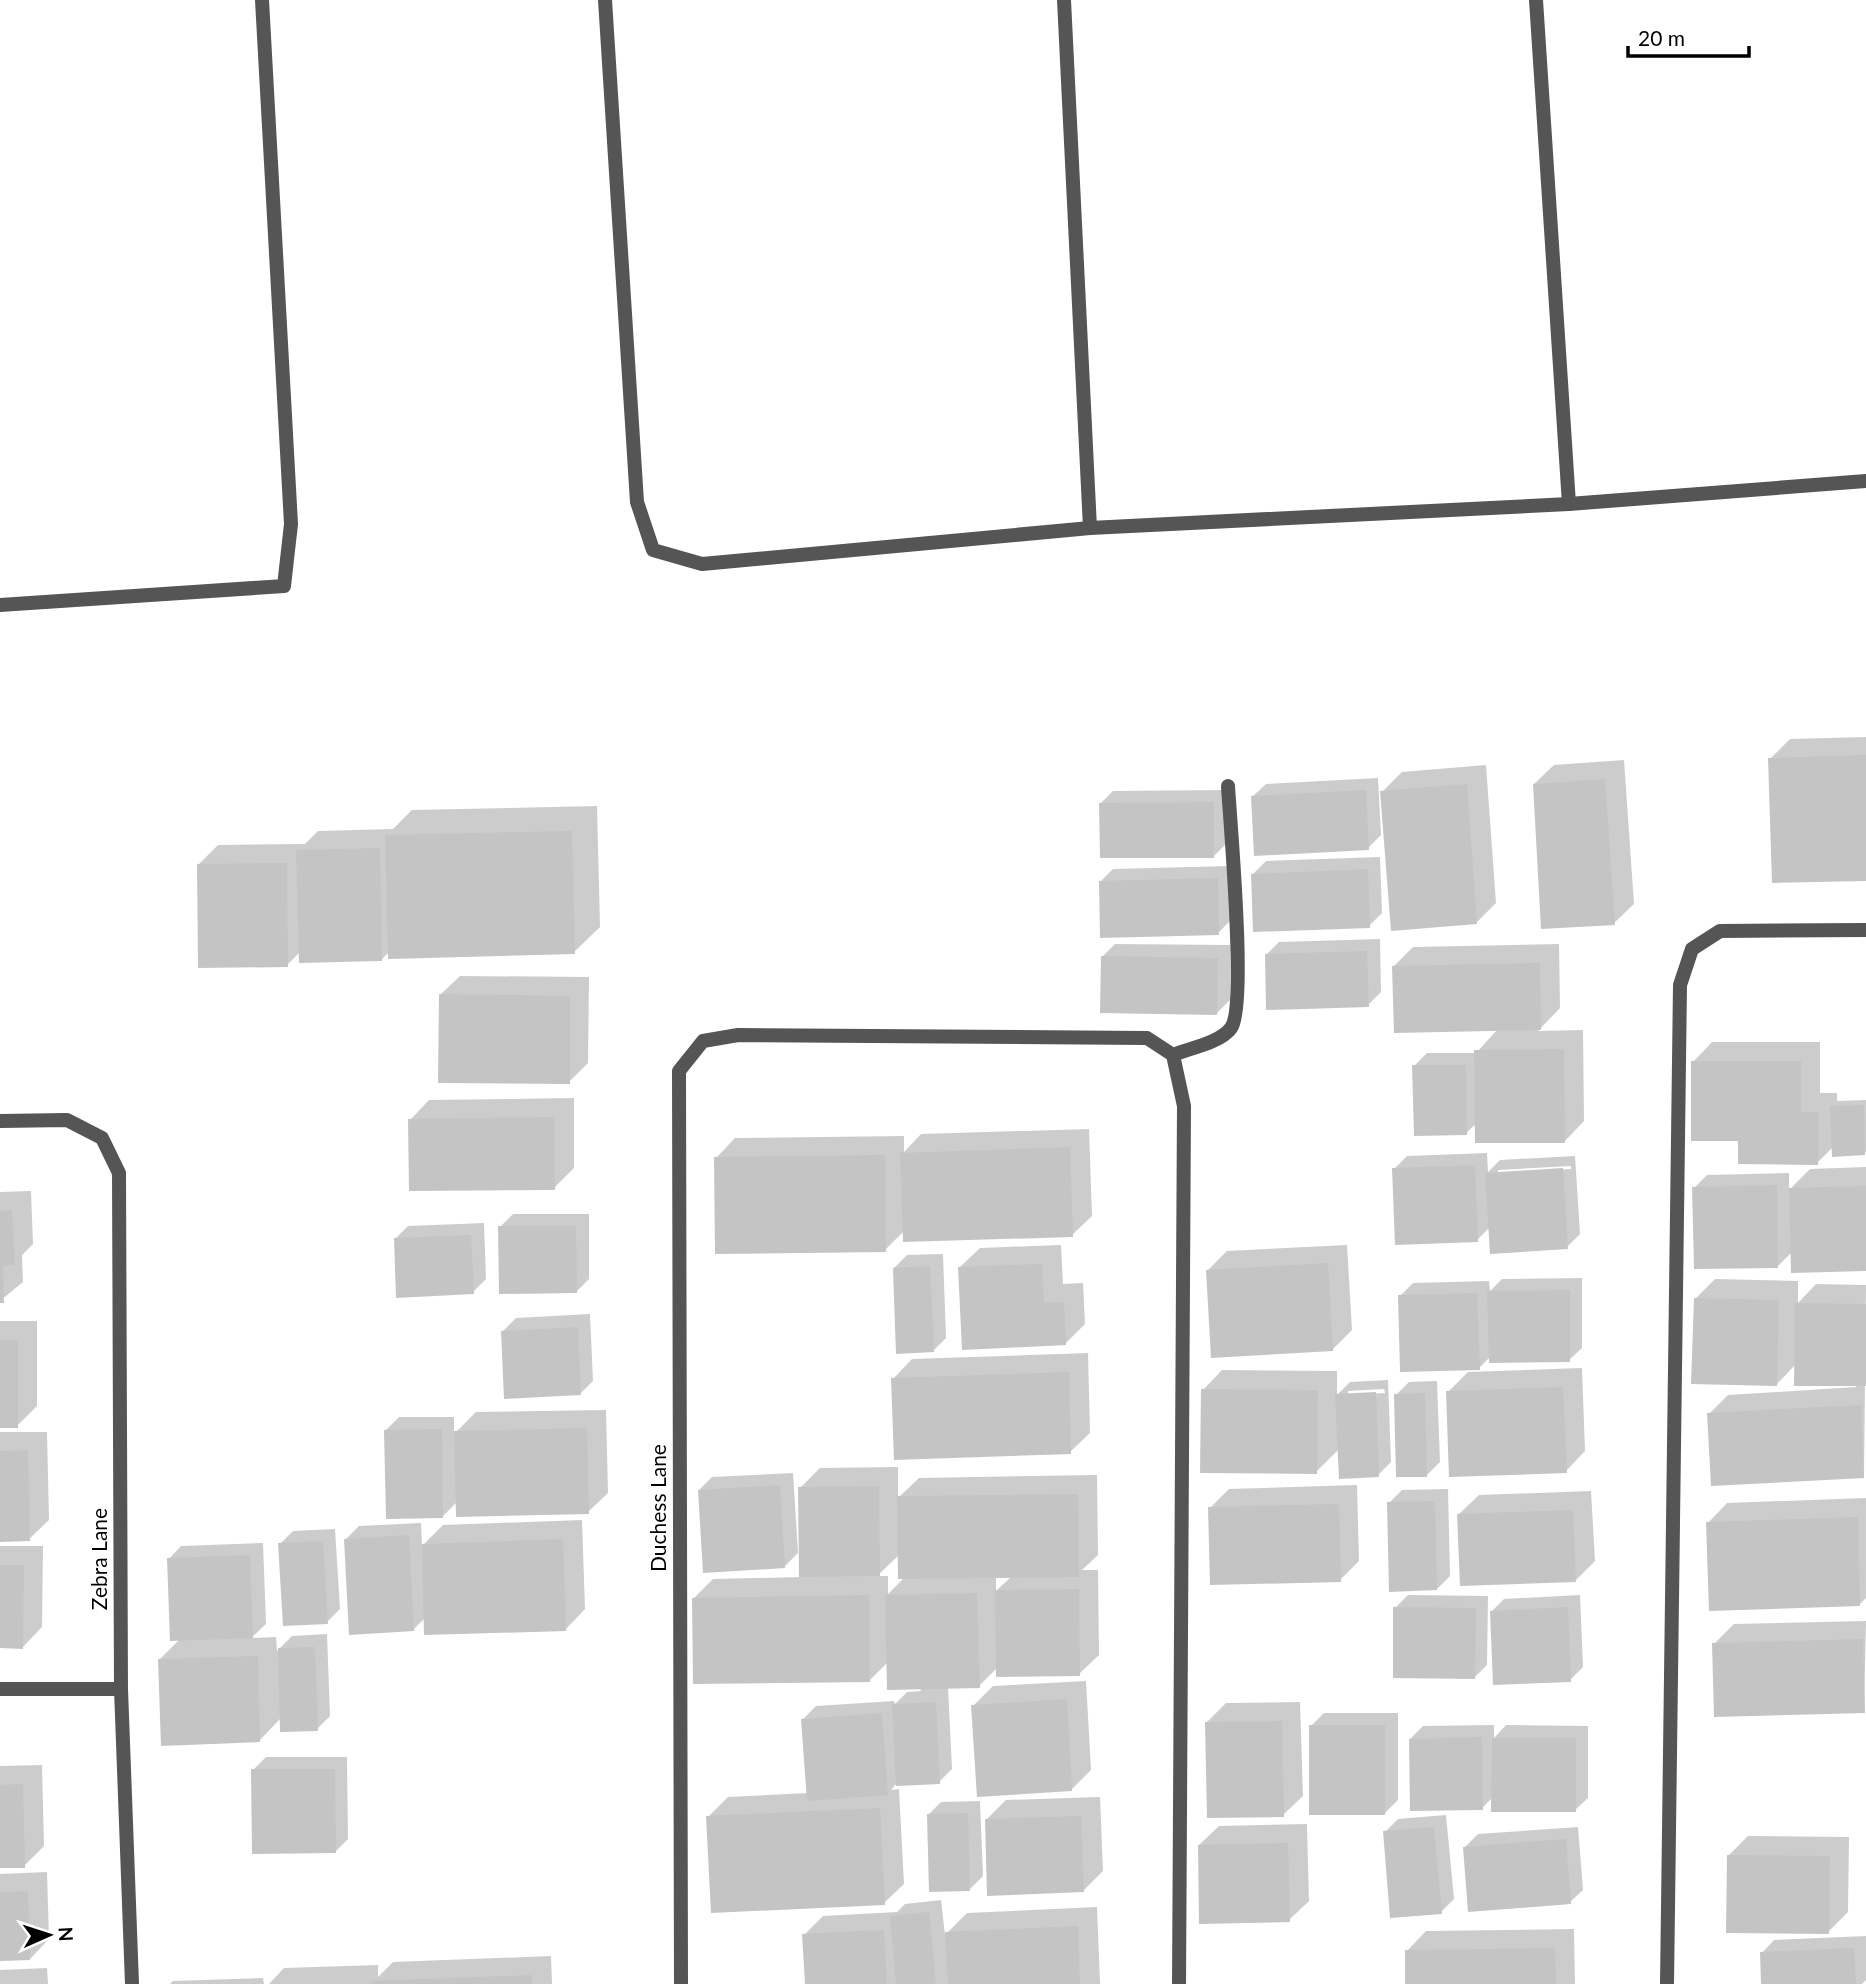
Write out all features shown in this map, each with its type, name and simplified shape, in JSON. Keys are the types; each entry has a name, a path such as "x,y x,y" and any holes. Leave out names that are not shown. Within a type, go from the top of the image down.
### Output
{"street":[{"path":"0,605 284,586 291,524 262,0"},
{"path":"605,0 637,502 653,550 702,564 1090,528 1569,503 1866,481"},
{"path":"1064,0 1090,528"},
{"path":"1536,0 1569,503"},
{"path":"1179,1984 1184,1105 1173,1055 1226,1033 1235,1019 1238,942 1228,786"},
{"path":"1667,1984 1681,985 1692,949 1720,931 1866,930"},
{"name":"Duchess Lane","path":"681,1984 679,1071 703,1041 738,1035 1147,1038 1173,1055"},
{"name":"Zebra Lane","path":"0,1121 67,1120 102,1138 119,1173 121,1689 132,1984"},
{"path":"0,1689 121,1689"}],"building":[{"path":"1866,755 1866,881 1772,883 1768,758"},
{"path":"1605,779 1615,925 1541,929 1533,784"},
{"path":"1467,784 1477,924 1391,931 1380,791"},
{"path":"1366,790 1369,850 1254,856 1251,796"},
{"path":"1214,802 1214,858 1100,858 1099,803"},
{"path":"572,831 575,954 388,959 385,835"},
{"path":"380,848 382,961 299,963 296,850"},
{"path":"287,863 288,967 198,968 197,864"},
{"path":"1368,869 1370,928 1253,932 1251,874"},
{"path":"1218,878 1219,935 1100,938 1099,881"},
{"path":"1367,951 1369,1007 1266,1010 1265,954"},
{"path":"1101,956 1218,958 1217,1015 1100,1013"},
{"path":"1540,963 1541,1030 1394,1033 1392,966"},
{"path":"439,994 570,996 570,1084 438,1083"},
{"path":"1564,1049 1565,1143 1475,1143 1474,1050"},
{"path":"1691,1061 1801,1061 1801,1112 1819,1112 1818,1165 1738,1164 1738,1141 1691,1141"},
{"path":"1412,1065 1466,1065 1467,1135 1414,1136"},
{"path":"1864,1105 1865,1155 1832,1157 1830,1106"},
{"path":"555,1117 555,1190 409,1191 408,1119"},
{"path":"1070,1147 1073,1237 903,1242 900,1153"},
{"path":"885,1155 886,1252 715,1254 714,1157"},
{"path":"1475,1165 1478,1242 1395,1245 1392,1168"},
{"path":"1563,1168 1568,1249 1490,1254 1485,1173"},
{"path":"1777,1185 1778,1268 1694,1269 1692,1187"},
{"path":"1866,1186 1866,1271 1791,1273 1789,1188"},
{"path":"12,1210 15,1265 3,1266 4,1303 0,1303 0,1211"},
{"path":"498,1226 576,1226 577,1293 499,1294"},
{"path":"471,1235 474,1294 396,1298 394,1238"},
{"path":"1328,1263 1333,1351 1211,1358 1206,1270"},
{"path":"1042,1264 1044,1303 1064,1302 1066,1345 962,1350 958,1267"},
{"path":"930,1266 934,1352 896,1354 893,1268"},
{"path":"1570,1290 1570,1362 1489,1363 1487,1291"},
{"path":"1477,1293 1480,1370 1400,1372 1398,1295"},
{"path":"1694,1298 1779,1300 1777,1386 1691,1384"},
{"path":"1795,1303 1866,1304 1866,1386 1794,1386"},
{"path":"578,1327 581,1395 504,1399 501,1331"},
{"path":"0,1340 18,1340 18,1428 0,1428"},
{"path":"1069,1372 1071,1454 894,1460 891,1378"},
{"path":"1563,1387 1567,1473 1449,1477 1446,1391"},
{"path":"1201,1389 1318,1390 1317,1474 1200,1473"},
{"path":"1376,1392 1379,1477 1339,1479 1335,1394"},
{"path":"1425,1393 1427,1477 1396,1477 1394,1394"},
{"path":"1861,1405 1864,1478 1711,1486 1707,1413"},
{"path":"587,1428 589,1514 456,1517 454,1431"},
{"path":"442,1429 443,1518 386,1519 384,1430"},
{"path":"28,1450 30,1541 0,1542 0,1451"},
{"path":"780,1485 785,1568 703,1573 698,1490"},
{"path":"879,1486 880,1576 799,1577 798,1487"},
{"path":"1078,1494 1079,1577 898,1579 897,1496"},
{"path":"1435,1501 1437,1590 1389,1592 1387,1502"},
{"path":"1339,1504 1341,1582 1210,1585 1208,1507"},
{"path":"1573,1510 1576,1582 1460,1586 1457,1514"},
{"path":"1858,1517 1860,1606 1709,1611 1706,1522"},
{"path":"409,1535 414,1631 349,1635 344,1539"},
{"path":"563,1539 566,1631 424,1635 422,1544"},
{"path":"323,1541 328,1624 283,1626 278,1543"},
{"path":"250,1555 253,1638 170,1641 167,1558"},
{"path":"0,1565 24,1565 23,1649 0,1648"},
{"path":"1079,1589 1080,1676 996,1677 995,1590"},
{"path":"977,1593 980,1688 887,1690 885,1595"},
{"path":"869,1595 870,1682 693,1684 692,1598"},
{"path":"1393,1607 1476,1608 1475,1679 1393,1678"},
{"path":"1568,1607 1571,1682 1493,1685 1490,1611"},
{"path":"1863,1639 1865,1713 1714,1717 1712,1643"},
{"path":"315,1647 318,1731 280,1732 278,1648"},
{"path":"258,1656 260,1742 161,1746 158,1659"},
{"path":"1067,1699 1072,1791 977,1797 971,1705"},
{"path":"936,1702 940,1784 896,1786 892,1704"},
{"path":"882,1713 888,1795 807,1801 801,1719"},
{"path":"1282,1721 1284,1817 1207,1818 1205,1722"},
{"path":"1309,1725 1385,1725 1385,1815 1309,1815"},
{"path":"1482,1737 1483,1810 1410,1811 1409,1739"},
{"path":"1492,1738 1576,1738 1576,1812 1491,1812"},
{"path":"251,1769 335,1769 336,1853 252,1854"},
{"path":"23,1784 25,1868 0,1868 0,1785"},
{"path":"880,1808 885,1905 711,1913 706,1816"},
{"path":"968,1813 970,1891 929,1892 927,1814"},
{"path":"1081,1816 1084,1892 987,1896 985,1819"},
{"path":"1434,1827 1442,1914 1390,1918 1383,1831"},
{"path":"1566,1839 1571,1904 1468,1912 1463,1847"},
{"path":"1288,1843 1290,1922 1199,1924 1198,1845"},
{"path":"1727,1855 1830,1856 1829,1934 1726,1933"},
{"path":"28,1891 30,1960 0,1961 0,1892"},
{"path":"929,1912 936,1984 896,1984 890,1916"},
{"path":"1078,1926 1080,1984 948,1984 945,1932"},
{"path":"884,1930 887,1984 805,1984 802,1934"},
{"path":"1555,1948 1556,1984 1405,1984 1405,1950"},
{"path":"1854,1948 1856,1984 1761,1984 1760,1952"},
{"path":"532,1975 532,1984 372,1984 372,1981"}]}
